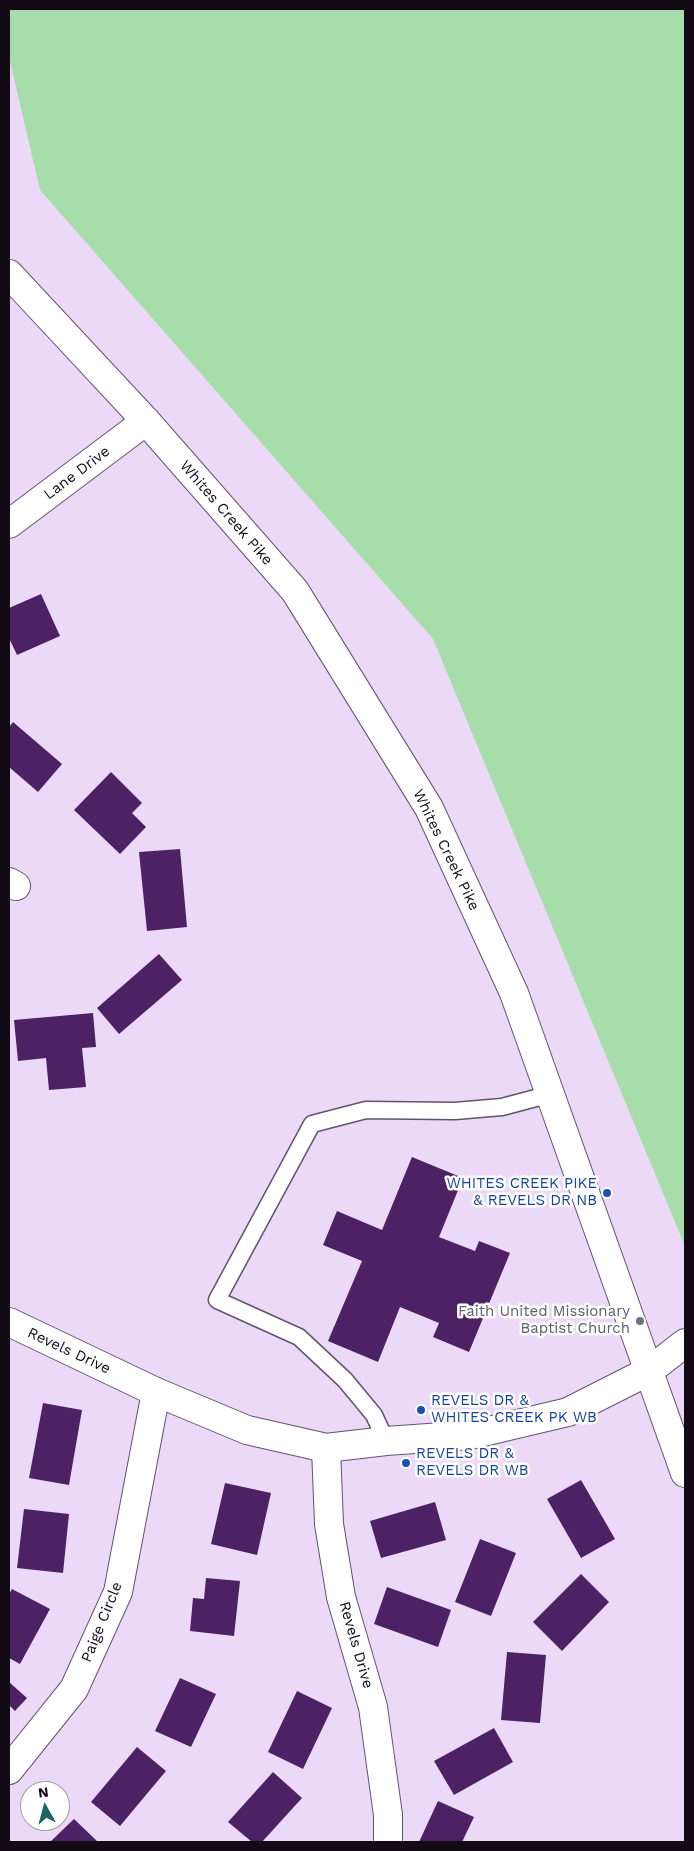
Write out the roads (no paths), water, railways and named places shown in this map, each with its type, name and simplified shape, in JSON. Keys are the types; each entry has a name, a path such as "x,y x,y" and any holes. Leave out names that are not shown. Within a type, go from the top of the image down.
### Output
{"street":[{"name":"Whites Creek Pike","path":"9,274 146,421 295,591 429,808 514,993 685,1473"},
{"name":"Lane Drive","path":"9,524 146,421"},
{"name":"Revels Drive","path":"9,1322 156,1392 247,1430 326,1448 386,1441 471,1435 568,1412 649,1371 685,1343"},
{"name":"Paige Circle","path":"9,1770 74,1689 118,1592 156,1392"},
{"name":"Revels Drive","path":"326,1448 329,1524 341,1597 373,1707 388,1815 388,1842"}],"lane":[{"path":"386,1441 374,1415 351,1387 299,1337 217,1300 312,1124 366,1110 455,1111 502,1107 551,1094"}],"place":[{"name":"WHITES CREEK PIKE & REVELS DR NB","path":"607,1193"},
{"name":"Faith United Missionary Baptist Church","path":"640,1321"},
{"name":"REVELS DR & WHITES CREEK PK WB","path":"421,1410"},
{"name":"REVELS DR & REVELS DR WB","path":"406,1463"}]}
